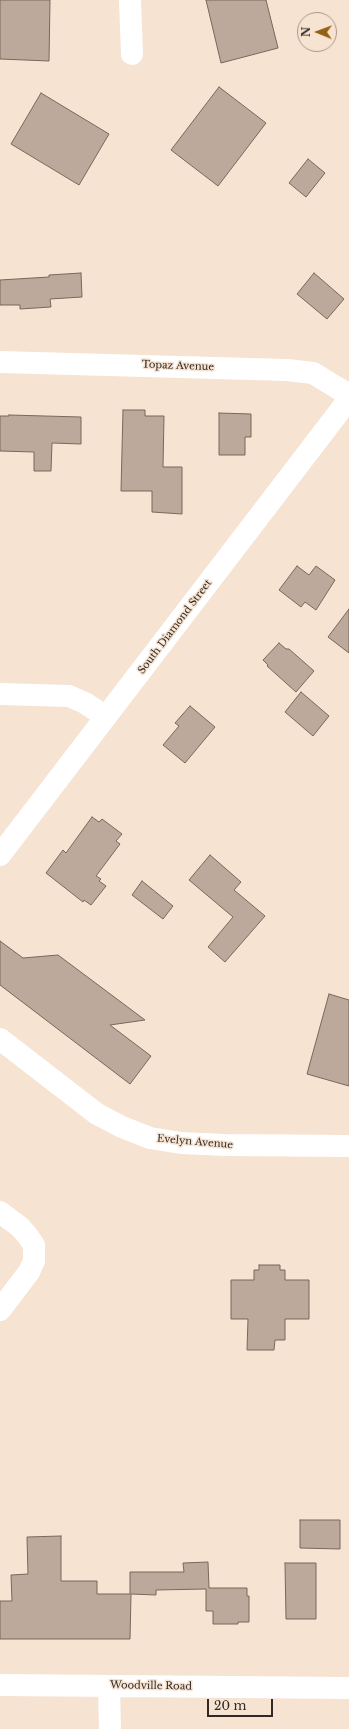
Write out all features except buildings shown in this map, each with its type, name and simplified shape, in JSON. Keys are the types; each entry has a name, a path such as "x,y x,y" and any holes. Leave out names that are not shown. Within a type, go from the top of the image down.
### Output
{"street":[{"path":"130,0 132,54"},
{"name":"Topaz Avenue","path":"0,362 287,370 313,373 349,395"},
{"name":"South Diamond Street","path":"0,855 349,399"},
{"path":"0,694 69,696 85,703 106,717"},
{"name":"Evelyn Avenue","path":"0,1039 97,1114 122,1127 150,1138 181,1143 225,1145 349,1146"},
{"path":"0,1212 20,1226 28,1235 34,1245 34,1261 29,1272 0,1310"},
{"name":"Woodville Road","path":"0,1685 349,1688"},
{"path":"109,1686 110,1729"}]}
